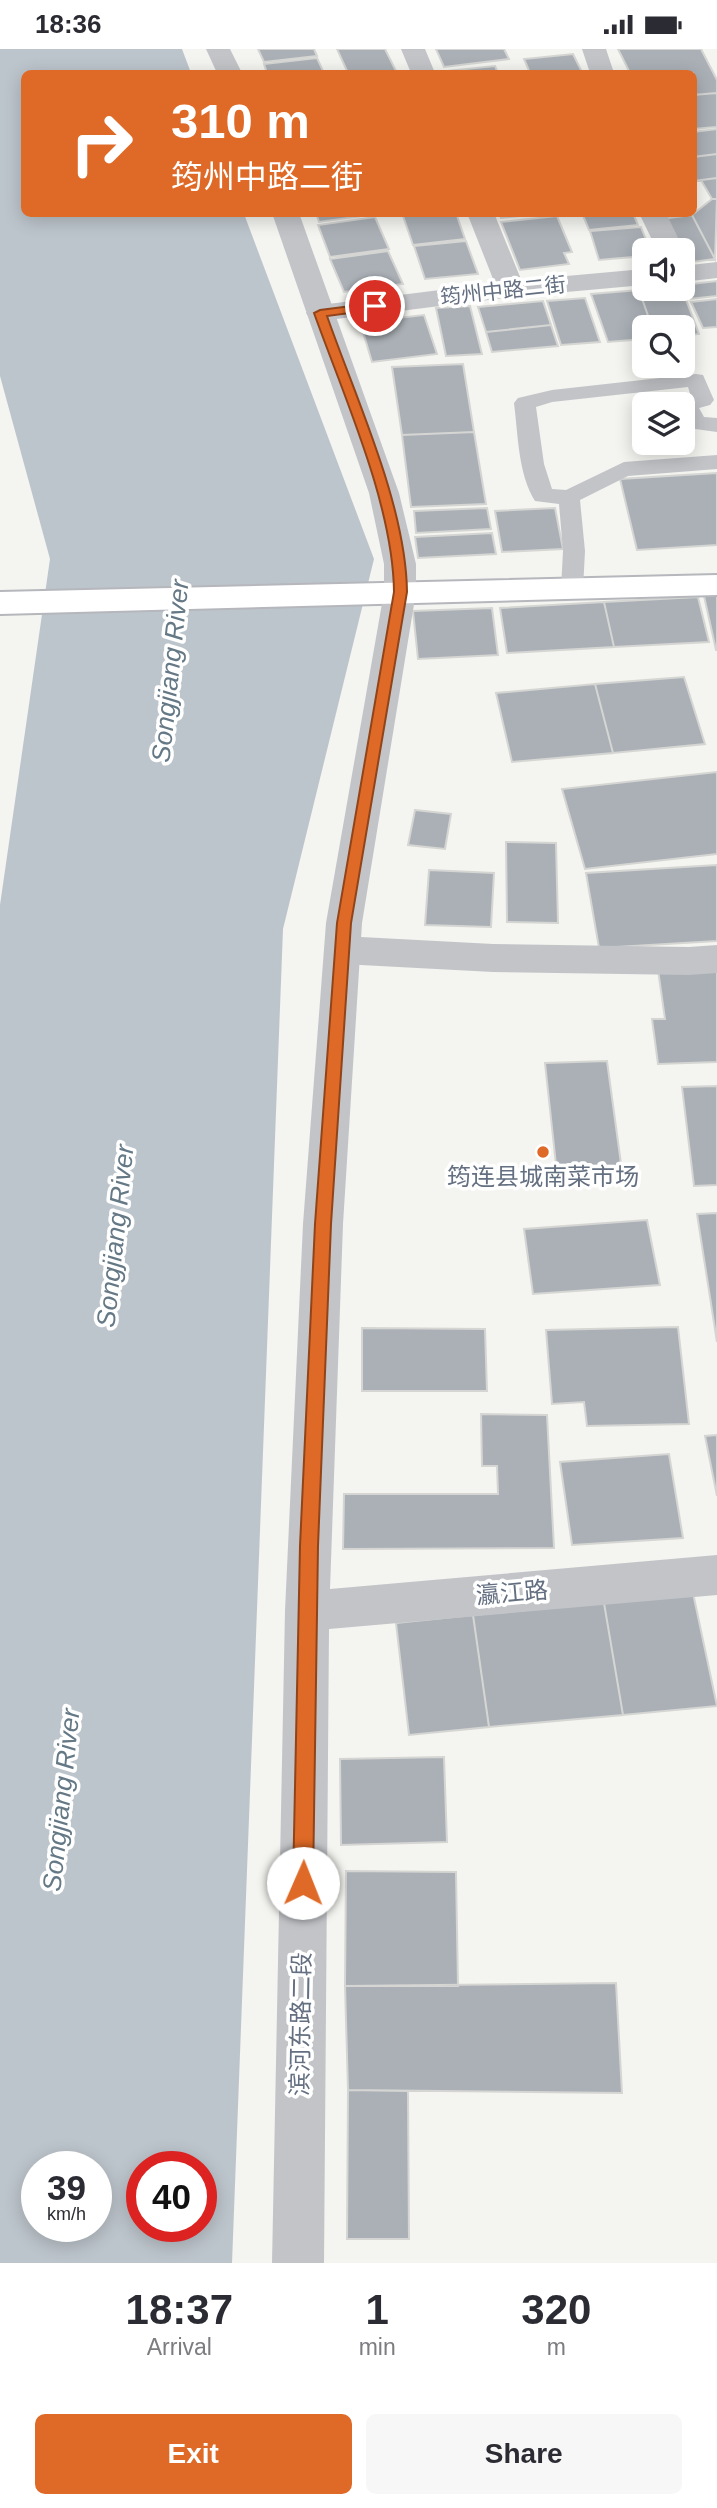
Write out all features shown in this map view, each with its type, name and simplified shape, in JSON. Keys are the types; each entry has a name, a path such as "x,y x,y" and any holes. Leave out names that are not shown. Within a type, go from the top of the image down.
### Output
{"main road":[{"path":"11,603 717,585"}],"street":[{"path":"218,49 228,70"},
{"path":"413,49 422,70"},
{"path":"594,49 602,70"},
{"name":"滨河东路二段","path":"286,217 384,493 400,564 400,592 344,923 323,1224 307,1611 298,2263"},
{"path":"483,217 512,289"},
{"path":"654,217 664,238"},
{"path":"695,273 717,270"},
{"name":"筠州中路二街","path":"320,313 512,289 632,278"},
{"path":"342,950 507,958 689,961 717,959"},
{"name":"瀛江路","path":"307,1611 717,1575"}],"lane":[{"path":"717,425 696,423 687,405 703,400 696,380 552,396 525,403 533,464 543,496 569,497 624,469 717,462"},
{"path":"569,497 574,551 572,589"}],"water":[{"name":"Songjiang River","path":"0,49 182,49 190,70 21,70 21,217 245,217 374,559 283,929 232,2263 0,2263 0,905 50,559 0,376"}],"building":[{"path":"258,49 314,49 317,56 264,62"},
{"path":"337,49 385,49 396,70 347,70"},
{"path":"436,49 504,49 509,59 444,67"},
{"path":"618,49 701,49 717,80 717,93 697,95 697,70 628,70"},
{"path":"573,54 581,70 529,70 524,59"},
{"path":"317,58 323,70 266,70 264,64"},
{"path":"495,66 497,70 456,70"},
{"path":"717,93 717,127 697,129 697,95"},
{"path":"717,129 717,154 697,156 697,132"},
{"path":"717,154 717,178 697,180 697,156"},
{"path":"717,178 717,199 712,199 701,180"},
{"path":"712,199 717,199 715,259 693,217 697,217 697,211"},
{"path":"317,217 355,217 319,222"},
{"path":"375,217 389,249 330,257 318,225"},
{"path":"403,217 457,217 465,239 413,245"},
{"path":"557,217 572,252 564,253 569,264 520,270 501,222"},
{"path":"584,217 635,217 638,225 589,230"},
{"path":"693,217 715,259 695,262 695,238 674,238 661,219"},
{"path":"641,227 645,238 632,238 632,257 599,260 590,231"},
{"path":"466,241 478,274 425,279 414,246"},
{"path":"388,251 403,284 344,292 330,259"},
{"path":"717,281 717,296 695,298 695,284"},
{"path":"632,291 632,301 643,301 648,315 632,315 632,340 608,342 591,294"},
{"path":"585,298 600,342 561,345 547,301"},
{"path":"717,299 717,327 703,328 691,302"},
{"path":"543,301 551,325 486,332 478,307"},
{"path":"643,301 687,301 692,315 648,315"},
{"path":"470,306 482,354 446,356 436,308"},
{"path":"424,315 437,354 372,362 360,322"},
{"path":"551,325 558,346 492,352 486,332"},
{"path":"463,364 474,432 402,435 392,367"},
{"path":"474,432 486,504 411,507 402,435"},
{"path":"717,473 717,545 637,550 620,479"},
{"path":"487,508 491,529 416,533 414,511"},
{"path":"555,508 563,549 502,552 495,511"},
{"path":"492,533 496,554 418,558 415,537"},
{"path":"717,595 717,650 716,650 704,596"},
{"path":"698,597 709,642 614,647 604,602"},
{"path":"604,602 614,647 507,653 500,608"},
{"path":"492,608 498,655 418,659 413,611"},
{"path":"684,677 705,744 613,753 595,684"},
{"path":"595,684 613,753 512,762 496,693"},
{"path":"717,772 717,854 585,869 562,789"},
{"path":"415,810 451,814 445,849 408,845"},
{"path":"506,842 556,843 558,923 507,922"},
{"path":"717,865 717,941 599,948 586,873"},
{"path":"429,870 494,873 491,927 425,925"},
{"path":"717,969 717,1062 658,1064 652,1019 665,1019 658,970"},
{"path":"607,1061 622,1171 557,1174 545,1063"},
{"path":"717,1086 717,1185 694,1186 682,1087"},
{"path":"717,1213 717,1342 697,1214"},
{"path":"647,1220 660,1285 533,1294 524,1229"},
{"path":"678,1327 689,1424 587,1426 584,1402 552,1404 546,1330"},
{"path":"362,1328 485,1329 487,1391 362,1391"},
{"path":"481,1414 547,1415 554,1548 343,1549 344,1494 498,1494 497,1466 482,1466"},
{"path":"717,1435 717,1496 705,1436"},
{"path":"669,1454 683,1538 572,1545 560,1462"},
{"path":"693,1593 717,1706 623,1715 604,1603"},
{"path":"604,1603 623,1715 489,1727 473,1615"},
{"path":"473,1615 489,1727 409,1735 396,1623"},
{"path":"444,1757 447,1842 341,1845 340,1759"},
{"path":"346,1871 456,1872 458,1986 345,1986"},
{"path":"616,1983 622,2093 348,2090 345,1986"},
{"path":"348,2090 408,2091 409,2239 347,2239"}],"place":[{"name":"筠连县城南菜市场","path":"543,1152"}],"route":[{"path":"303,1883 309,1546 323,1224 344,923 400,592 400,564 384,493 320,313 375,306"}]}
